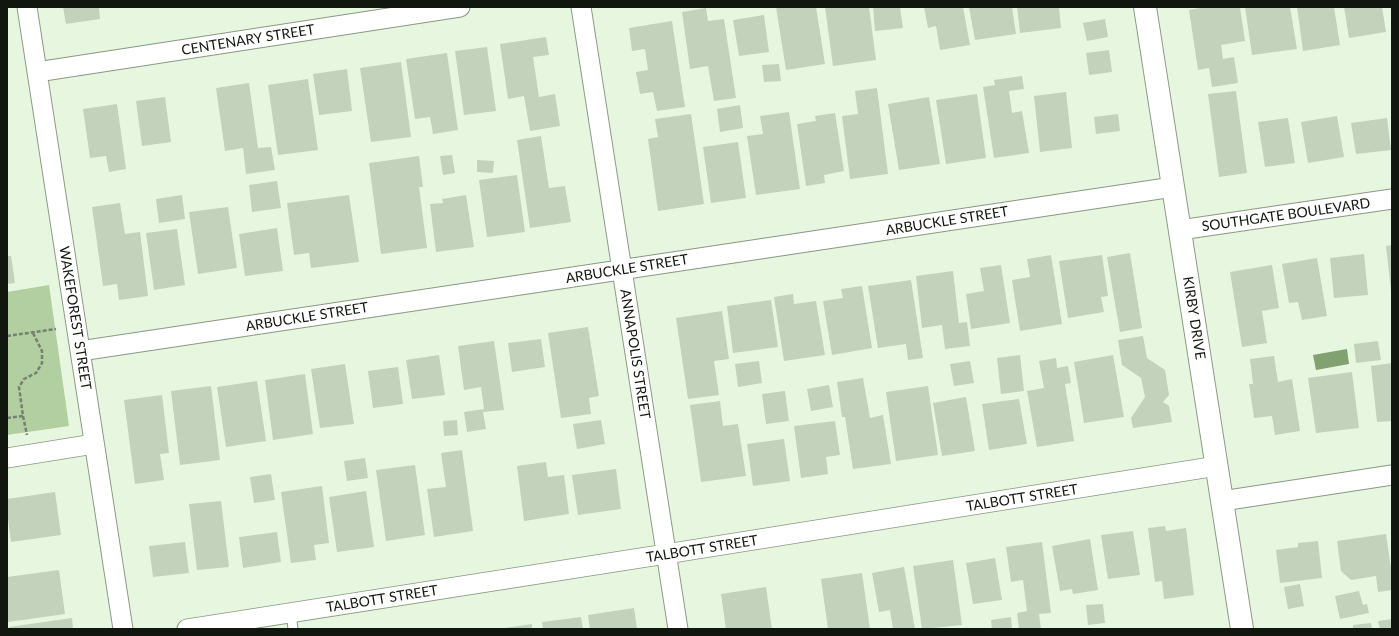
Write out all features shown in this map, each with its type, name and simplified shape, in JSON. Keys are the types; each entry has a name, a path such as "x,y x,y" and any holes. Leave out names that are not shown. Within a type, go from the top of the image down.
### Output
{"main road":[{"name":"KIRBY DRIVE","path":"1145,7 1242,629"}],"street":[{"name":"WAKEFOREST STREET","path":"27,7 123,629"},
{"name":"CENTENARY STREET","path":"37,72 460,7"},
{"name":"ANNAPOLIS STREET","path":"581,7 678,629"},
{"name":"ARBUCKLE STREET","path":"80,351 1173,187"},
{"name":"SOUTHGATE BOULEVARD","path":"1180,230 1392,199"},
{"path":"7,458 94,444"},
{"name":"TALBOTT STREET","path":"187,629 292,621 666,554 1217,466"},
{"path":"1222,501 1392,475"}],"path":[{"path":"7,336 33,333 42,351 42,364 36,373 24,379 19,387 23,416 7,418"}],"shaded area":[{"path":"49,285 69,426 7,435 7,292"},
{"path":"1347,349 1349,364 1316,370 1313,355"}],"building":[{"path":"63,7 99,7 100,19 66,24"},
{"path":"776,7 816,7 825,64 786,70"},
{"path":"825,7 869,7 876,60 833,66"},
{"path":"873,7 900,7 903,28 875,31"},
{"path":"924,7 963,7 970,45 940,50 936,26 928,28"},
{"path":"969,7 1012,7 1016,34 975,40"},
{"path":"1017,7 1059,7 1061,28 1020,33"},
{"path":"1206,7 1240,7 1245,41 1221,45 1223,59 1234,57 1238,83 1212,87 1209,68 1198,70 1189,10"},
{"path":"1245,7 1290,7 1297,49 1252,55"},
{"path":"1297,7 1334,7 1340,45 1303,51"},
{"path":"1344,7 1382,7 1386,32 1349,38"},
{"path":"706,8 708,21 724,19 736,98 714,101 708,66 690,69 682,12"},
{"path":"764,15 769,52 739,56 733,20"},
{"path":"1105,19 1108,37 1087,41 1083,23"},
{"path":"672,21 685,107 657,111 653,92 640,94 636,72 648,70 645,49 632,51 629,28"},
{"path":"546,37 549,55 533,57 539,97 555,94 560,126 530,131 524,96 508,99 500,44"},
{"path":"487,47 496,111 464,115 455,51"},
{"path":"1109,50 1112,72 1089,75 1086,53"},
{"path":"447,53 458,130 433,134 430,117 415,119 406,59"},
{"path":"401,62 411,137 371,142 360,68"},
{"path":"779,64 781,81 764,82 762,65"},
{"path":"347,69 352,111 319,115 313,74"},
{"path":"1022,76 1024,89 1009,91 1012,113 1022,111 1029,153 994,158 983,87 995,85 994,80"},
{"path":"308,79 318,150 278,155 268,85"},
{"path":"249,83 258,148 271,147 275,170 246,174 243,148 225,151 216,88"},
{"path":"877,88 888,174 850,179 842,116 858,114 855,91"},
{"path":"1236,91 1247,173 1219,177 1208,94"},
{"path":"1066,92 1072,148 1040,152 1034,96"},
{"path":"977,94 986,158 946,164 936,100"},
{"path":"165,97 171,142 142,146 136,101"},
{"path":"929,97 940,164 899,170 888,104"},
{"path":"117,104 126,169 109,172 106,156 90,158 83,109"},
{"path":"740,105 743,128 720,132 717,109"},
{"path":"789,112 800,189 756,195 747,136 763,134 760,116"},
{"path":"835,113 844,171 824,175 825,183 806,186 797,124 816,121 815,116"},
{"path":"691,114 704,204 658,211 648,139 658,137 655,119"},
{"path":"1118,114 1120,131 1096,134 1094,117"},
{"path":"1337,116 1344,157 1308,163 1301,122"},
{"path":"1288,118 1295,163 1265,167 1258,122"},
{"path":"1387,118 1391,150 1356,154 1351,123"},
{"path":"541,136 549,188 565,186 571,222 530,228 517,140"},
{"path":"738,142 746,198 711,203 703,147"},
{"path":"452,155 455,173 443,175 440,156"},
{"path":"419,156 423,187 419,187 427,248 381,254 369,163"},
{"path":"477,160 494,161 493,173 477,172"},
{"path":"517,175 525,232 487,237 479,180"},
{"path":"277,181 281,208 252,212 249,185"},
{"path":"182,195 185,219 159,223 156,199"},
{"path":"349,195 359,262 311,268 309,253 294,255 287,203"},
{"path":"466,195 474,247 436,252 430,204 443,203 442,199"},
{"path":"120,203 125,234 140,232 148,296 119,300 117,284 103,286 92,207"},
{"path":"228,207 237,268 198,274 189,212"},
{"path":"277,228 283,271 245,276 239,234"},
{"path":"177,229 185,285 154,290 146,233"},
{"path":"1392,245 1392,291 1391,291 1386,246"},
{"path":"1130,253 1142,328 1120,332 1107,257"},
{"path":"1364,254 1368,295 1334,298 1330,258"},
{"path":"1051,255 1062,324 1020,331 1012,280 1030,277 1027,259"},
{"path":"1102,255 1108,296 1101,297 1104,312 1068,318 1059,261"},
{"path":"7,256 11,256 15,283 7,284"},
{"path":"1317,258 1327,316 1302,320 1298,302 1289,303 1282,264"},
{"path":"1001,265 1010,323 971,329 966,294 984,291 980,268"},
{"path":"1272,265 1279,308 1262,311 1267,343 1242,347 1230,272"},
{"path":"953,271 959,323 967,322 970,346 945,349 942,325 922,328 916,276"},
{"path":"911,280 923,358 908,360 906,344 878,348 868,286"},
{"path":"862,286 872,348 832,355 823,301 843,298 841,289"},
{"path":"793,294 794,304 816,301 825,355 784,361 774,297"},
{"path":"771,300 778,347 733,353 727,306"},
{"path":"722,311 729,359 714,361 719,395 688,399 676,318"},
{"path":"588,327 599,396 589,398 591,414 561,418 548,333"},
{"path":"1143,336 1147,358 1165,370 1169,395 1163,402 1169,406 1172,422 1133,428 1131,418 1145,397 1141,378 1122,365 1118,340"},
{"path":"541,339 545,367 512,372 508,343"},
{"path":"494,341 504,410 483,412 486,429 467,432 464,412 484,409 481,387 464,390 458,346"},
{"path":"1378,341 1381,360 1356,363 1354,344"},
{"path":"439,355 445,395 412,399 406,360"},
{"path":"1020,355 1024,391 1001,394 997,358"},
{"path":"1113,355 1124,417 1084,423 1074,362"},
{"path":"1274,356 1278,382 1292,379 1300,431 1275,435 1272,416 1254,418 1249,384 1253,384 1250,359"},
{"path":"1056,358 1057,368 1068,366 1071,383 1065,384 1074,441 1037,447 1027,391 1044,388 1039,361"},
{"path":"759,361 762,383 738,387 735,364"},
{"path":"970,361 974,383 954,386 950,364"},
{"path":"1392,363 1392,421 1377,422 1371,366"},
{"path":"345,364 354,424 320,428 311,369"},
{"path":"398,367 403,404 373,408 368,371"},
{"path":"1352,372 1359,428 1316,433 1308,378"},
{"path":"305,374 313,434 273,440 265,380"},
{"path":"863,378 870,418 883,415 891,464 853,469 845,417 842,417 837,382"},
{"path":"257,381 266,441 226,447 217,387"},
{"path":"829,385 833,407 811,411 807,389"},
{"path":"211,386 220,460 180,465 171,391"},
{"path":"928,386 938,455 896,461 886,392"},
{"path":"785,391 789,421 766,424 762,394"},
{"path":"162,395 169,453 160,454 164,480 135,484 124,400"},
{"path":"966,397 975,451 942,456 933,403"},
{"path":"1019,399 1027,444 989,450 982,404"},
{"path":"720,401 723,426 738,424 746,476 701,482 690,405"},
{"path":"457,420 458,435 444,436 443,421"},
{"path":"601,420 605,444 577,449 573,424"},
{"path":"835,421 840,455 826,457 828,474 801,478 794,426"},
{"path":"784,439 790,481 753,486 747,444"},
{"path":"462,450 473,531 434,537 427,489 446,487 441,453"},
{"path":"365,458 368,478 347,481 344,461"},
{"path":"546,462 548,477 564,475 569,514 524,521 517,466"},
{"path":"415,465 425,535 386,541 376,470"},
{"path":"616,469 621,509 578,515 572,475"},
{"path":"271,474 275,500 254,503 250,477"},
{"path":"322,486 329,543 314,545 316,560 291,563 281,492"},
{"path":"366,491 374,547 337,552 329,497"},
{"path":"55,492 61,535 11,542 7,512 7,499"},
{"path":"221,501 229,567 197,570 189,504"},
{"path":"1165,526 1166,531 1186,528 1194,595 1164,599 1162,581 1155,582 1148,528"},
{"path":"1133,531 1140,575 1108,579 1101,535"},
{"path":"277,532 281,562 243,568 239,537"},
{"path":"1386,534 1392,575 1392,590 1378,592 1376,576 1351,580 1341,571 1337,541"},
{"path":"1090,539 1098,590 1073,594 1072,589 1060,591 1052,546"},
{"path":"1318,541 1322,578 1280,583 1276,550 1298,547 1298,543"},
{"path":"185,542 189,573 153,577 149,546"},
{"path":"1042,542 1051,613 1039,614 1041,629 1019,629 1017,613 1027,611 1023,580 1011,582 1006,547"},
{"path":"995,558 1002,600 973,604 966,563"},
{"path":"953,560 962,625 922,629 913,566"},
{"path":"904,567 915,629 893,629 890,610 879,612 872,573"},
{"path":"59,570 65,614 8,622 7,577"},
{"path":"862,573 870,629 828,629 821,579"},
{"path":"1300,584 1304,606 1288,609 1284,587"},
{"path":"766,587 772,629 726,629 721,594"},
{"path":"1359,591 1363,605 1367,604 1369,613 1340,619 1335,596"},
{"path":"1103,604 1105,623 1088,625 1086,605"},
{"path":"634,608 637,629 590,629 588,615"},
{"path":"581,617 583,629 543,629 542,622"},
{"path":"1011,617 1012,629 992,629 991,620"},
{"path":"72,618 73,629 9,629 9,627"},
{"path":"1392,619 1392,629 1380,629 1378,621"},
{"path":"1371,623 1372,629 1353,629 1353,625"},
{"path":"532,624 532,629 505,629 505,628"}]}
